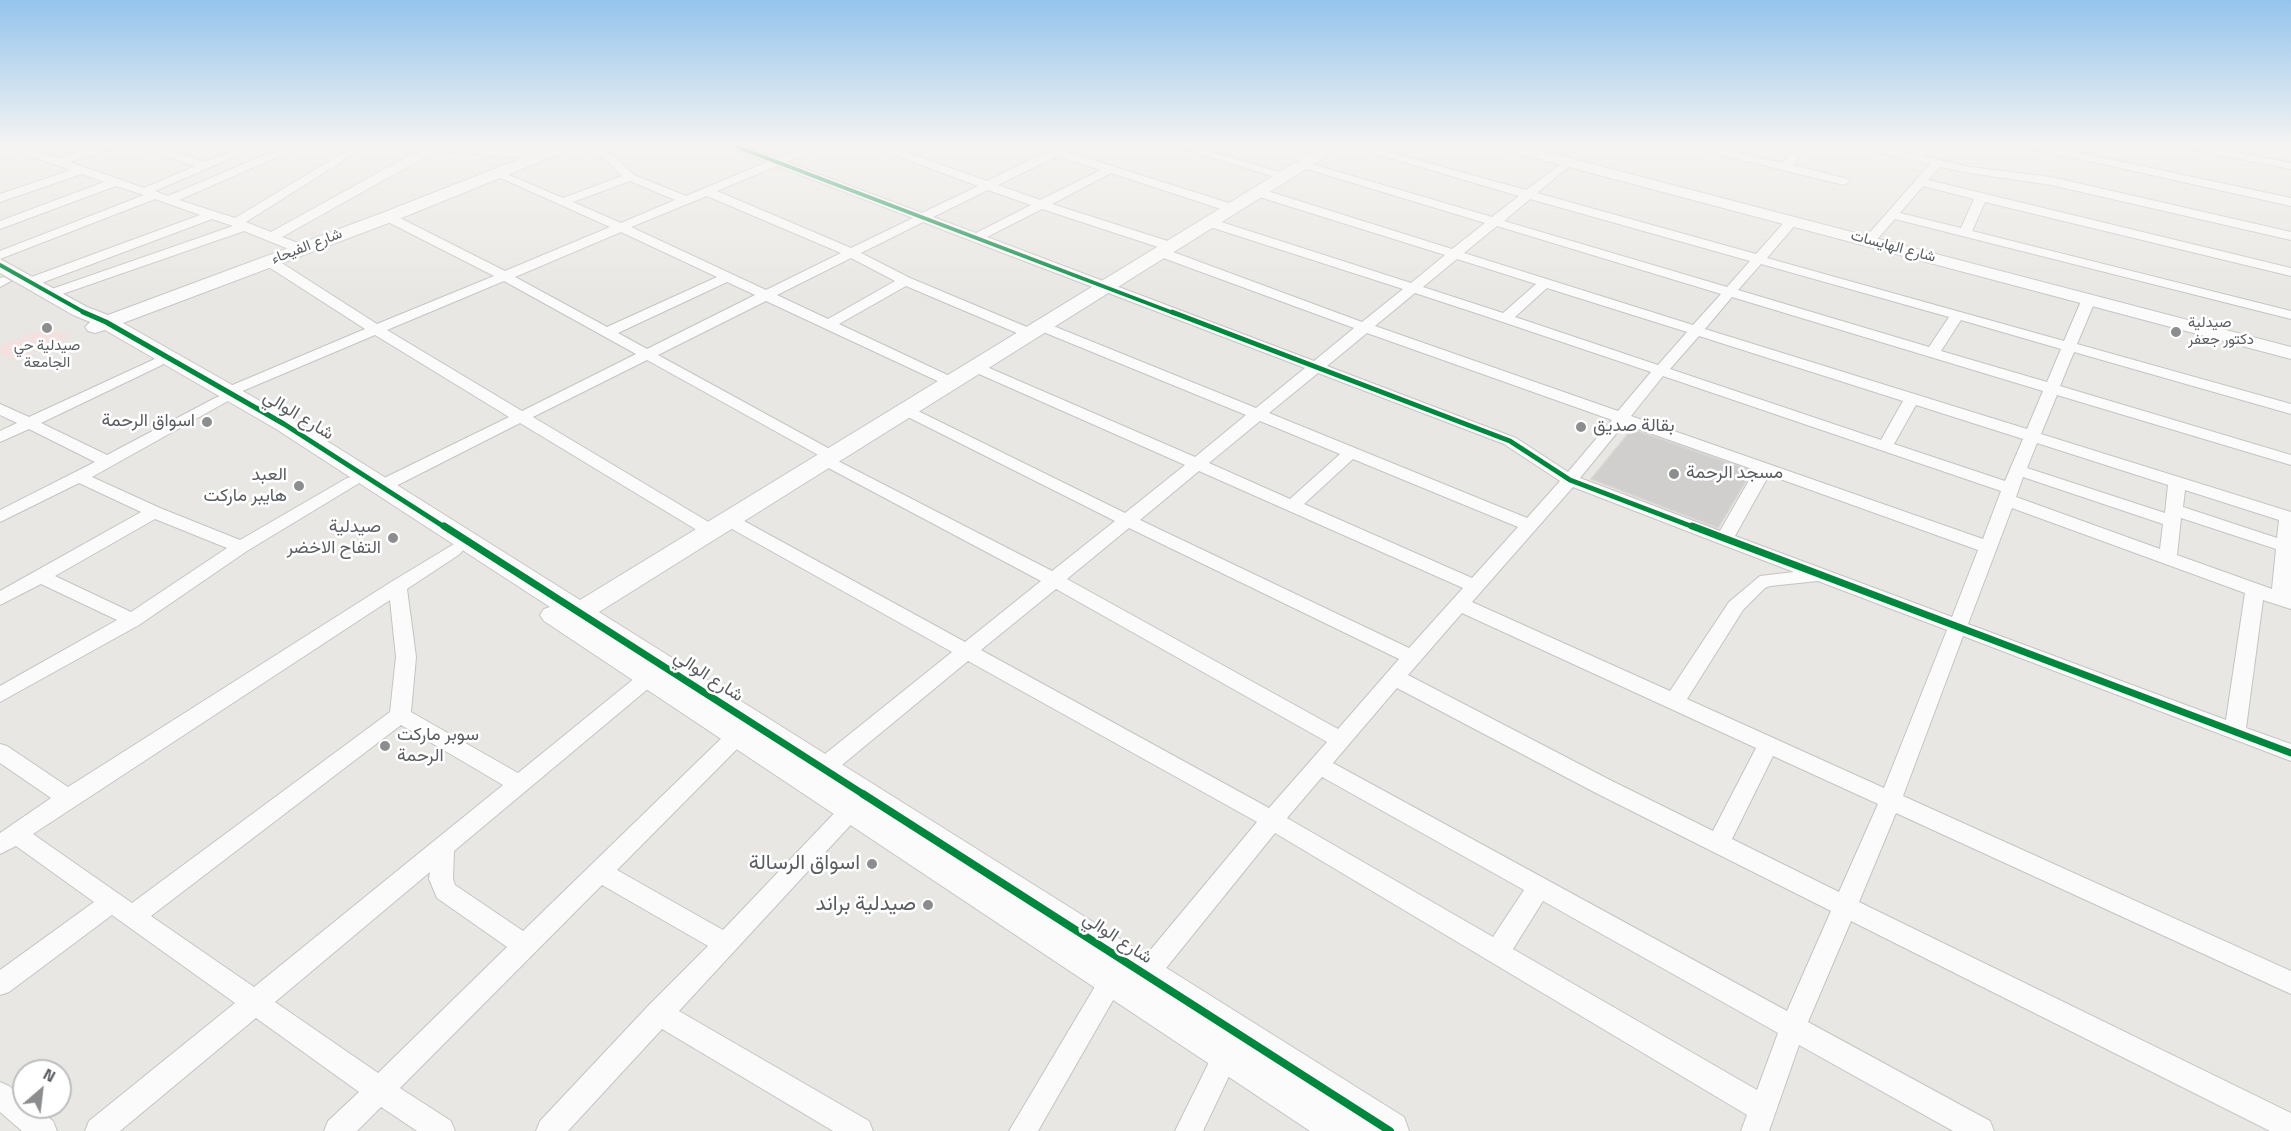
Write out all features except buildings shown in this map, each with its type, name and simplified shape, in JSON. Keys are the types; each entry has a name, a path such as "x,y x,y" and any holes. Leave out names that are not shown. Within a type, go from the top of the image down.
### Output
{"street":[{"path":"0,225 78,196"},
{"path":"0,255 144,196"},
{"path":"158,196 301,249"},
{"path":"168,200 178,196"},
{"path":"41,288 239,225 284,196"},
{"path":"272,237 346,196"},
{"name":"شارع الفيحاء","path":"100,325 442,196"},
{"path":"549,196 951,382"},
{"path":"563,202 580,196"},
{"path":"675,196 685,200"},
{"path":"0,517 79,477 224,396 695,196"},
{"path":"717,196 850,253 905,281 1258,415 1529,525"},
{"path":"866,196 1510,441 1570,480 2291,753"},
{"path":"382,486 965,196"},
{"path":"1017,196 1165,249 1366,328 1989,547"},
{"path":"976,238 1060,196"},
{"path":"1194,196 1231,208"},
{"path":"571,617 1251,196"},
{"path":"1269,196 2289,518 2285,601 2168,558 2012,486"},
{"path":"1405,196 2291,460"},
{"path":"823,768 965,650 1128,521 1526,196"},
{"path":"1534,196 2291,409"},
{"name":"شارع الهايسات","path":"1696,196 2291,353"},
{"path":"1869,241 1909,196"},
{"path":"1977,196 2003,196"},
{"path":"2039,196 2291,272"},
{"path":"2044,196 2291,236"},
{"path":"2263,196 2291,202"},
{"path":"1965,233 1982,197"},
{"path":"41,288 211,215"},
{"path":"1893,215 2291,315"},
{"path":"388,217 608,332 828,458 1054,580 1341,740"},
{"path":"1023,1131 1129,983 1394,677 1570,480 1660,371 1792,221"},
{"path":"1208,222 1506,318 1885,447 2012,486 2173,516 2288,547"},
{"path":"269,261 376,330 522,417 720,525 965,650 1272,820 1497,952 1759,1120 1793,1028 1891,799 2012,486 2089,299"},
{"name":"شارع الوالي","path":"1,277 41,288 157,362 224,396 454,550 571,617 823,768 1129,983 1226,1055 1344,1131"},
{"name":"شارع الوالي","path":"1,277 45,305 100,325 382,486 571,617 648,678 738,735 850,811 1129,983 1390,1131"},
{"path":"608,332 726,278"},
{"path":"828,325 905,281"},
{"path":"1506,318 1545,283"},
{"path":"1934,352 1958,314"},
{"path":"0,437 157,362"},
{"path":"975,367 1475,586"},
{"path":"1885,447 1911,399"},
{"path":"0,409 106,461"},
{"path":"905,410 1128,521 1412,657"},
{"path":"1292,506 1350,453"},
{"path":"1724,539 1764,469"},
{"path":"79,477 154,512 242,548"},
{"path":"0,695 132,620 242,548 354,482"},
{"path":"2168,558 2177,483"},
{"path":"0,599 154,512"},
{"path":"441,1131 112,902 8,840 68,798 454,550"},
{"path":"40,576 132,620"},
{"path":"1674,702 1736,606 1759,584 1776,579 1821,576"},
{"path":"132,916 400,715 406,657 397,586"},
{"path":"2235,732 2255,590"},
{"path":"1460,604 2291,982"},
{"path":"1394,677 1602,786 2291,1127"},
{"path":"99,1131 648,678"},
{"path":"400,715 518,784"},
{"path":"338,1131 738,735"},
{"path":"1718,844 1768,744"},
{"path":"0,752 68,798"},
{"path":"1319,765 1980,1131"},
{"path":"550,1131 658,1013 850,811"},
{"path":"443,846 441,879 445,891 525,946"},
{"path":"600,872 725,943"},
{"path":"1497,952 1539,887"},
{"path":"0,984 112,902"},
{"path":"658,1013 859,1131"},
{"path":"1189,1131 1226,1055"},
{"path":"0,1095 43,1131"}],"shaded area":[{"path":"48,326 71,336 15,360 0,354 0,346"}],"cycle path":[{"path":"866,196 1510,441 1570,480 2291,753"},
{"path":"0,265 80,311 106,322 284,424 1390,1131"}],"place":[{"name":"صيدلية حي الجامعة","path":"47,328"},
{"name":"صيدلية دكتور جعفر","path":"2176,332"},
{"name":"اسواق الرحمة","path":"207,422"},
{"name":"بقالة صديق","path":"1581,427"},
{"name":"مسجد الرحمة","path":"1674,474"},
{"name":"العبد هايبر ماركت","path":"299,486"},
{"name":"صيدلية التفاح الاخضر","path":"393,538"},
{"name":"سوبر ماركت الرحمة","path":"385,746"},
{"name":"اسواق الرسالة","path":"872,864"},
{"name":"صيدلية براند","path":"928,905"}]}
